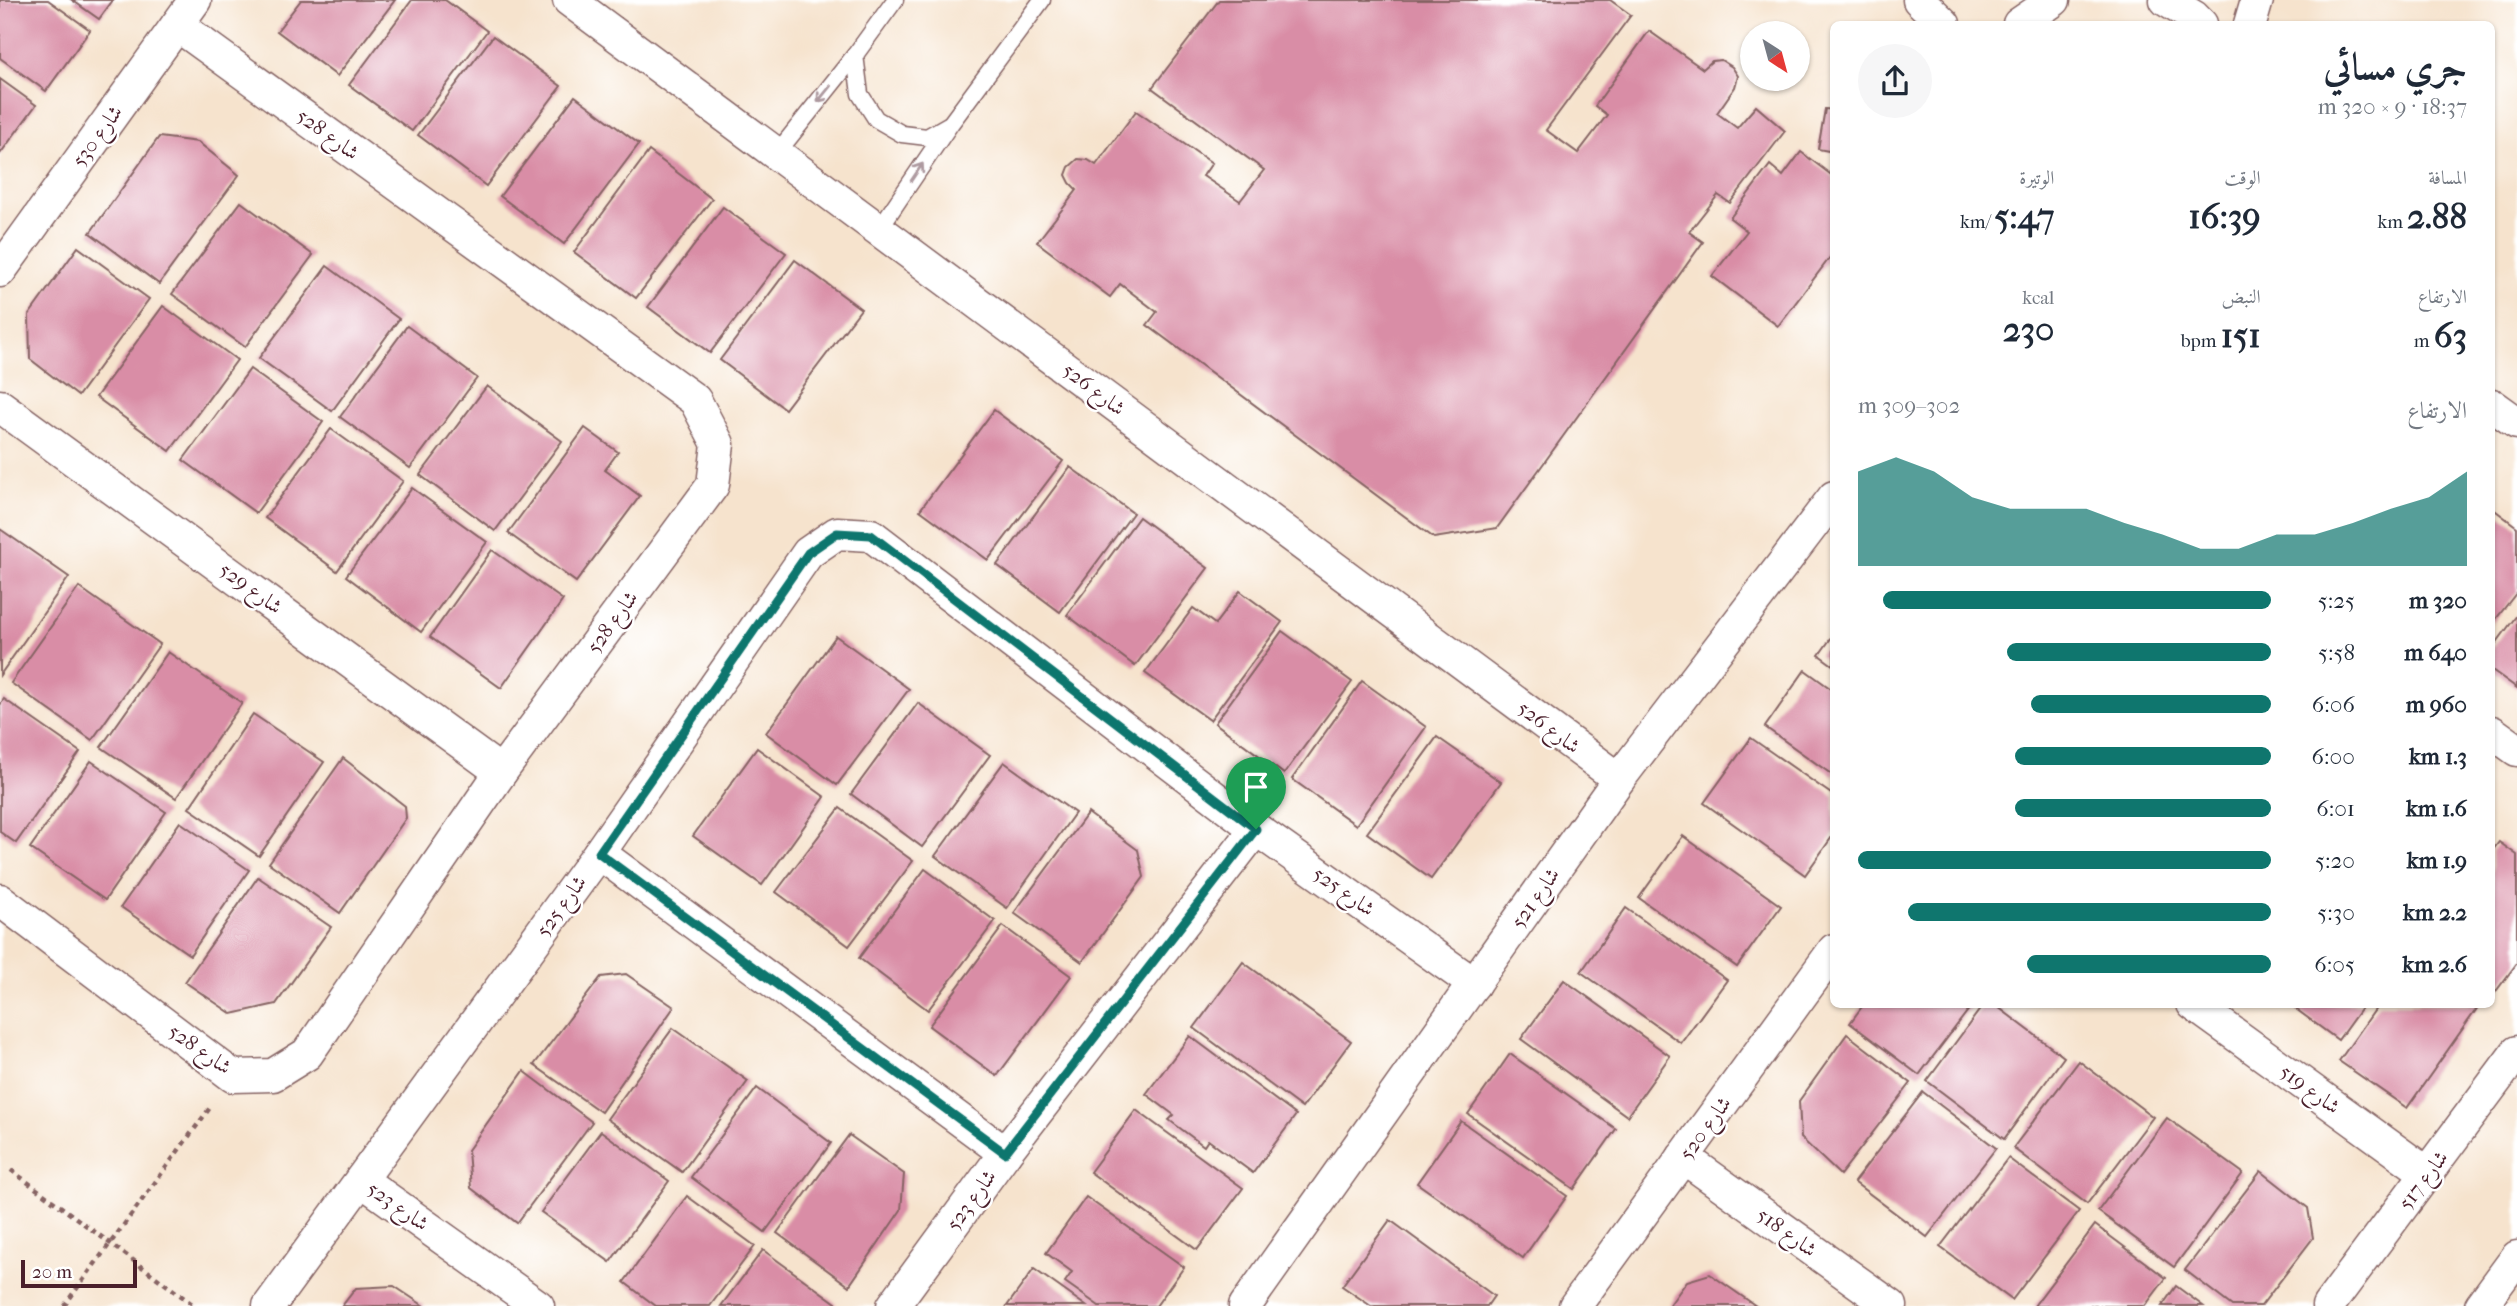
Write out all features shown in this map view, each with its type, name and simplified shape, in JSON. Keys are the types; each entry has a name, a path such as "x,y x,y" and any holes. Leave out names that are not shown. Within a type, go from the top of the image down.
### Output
{"street":[{"name":"شارع 526","path":"569,0 1619,779"},
{"path":"1919,0 1941,21"},
{"path":"2166,0 2198,21"},
{"path":"2251,21 2257,0"},
{"path":"2022,21 2043,1"},
{"name":"شارع 530","path":"0,271 186,12"},
{"name":"شارع 528","path":"0,900 233,1076 273,1075 307,1054 501,772 713,485 718,444 695,400 186,12"},
{"path":"2495,407 2517,423"},
{"name":"شارع 529","path":"2,412 501,772"},
{"name":"شارع 521","path":"1245,1306 1619,779 1830,502"},
{"name":"شارع 525","path":"269,1306 599,853 808,553 837,533 871,535 1256,829 1474,984"},
{"path":"2495,734 2517,750"},
{"name":"شارع 523","path":"893,1306 1005,1153 1256,829"},
{"path":"599,853 1005,1153"},
{"name":"شارع 520","path":"1575,1306 1830,956"},
{"name":"شارع 519","path":"2199,1008 2428,1174"},
{"name":"شارع 517","path":"2328,1306 2517,1052"},
{"name":"شارع 518","path":"1684,1157 1891,1306"},
{"name":"شارع 523","path":"361,1180 538,1306"},
{"path":"2481,1306 2517,1257"}],"lane":[{"path":"776,153 855,55 895,0"},
{"path":"879,229 951,123 1042,0"},
{"path":"855,55 860,94 876,119 902,134 927,137 951,123"}],"path":[{"path":"64,1306 233,1076"},
{"path":"11,1170 195,1306"}],"building":[{"path":"0,0 48,0 90,30 46,91 0,58"},
{"path":"72,0 113,0 99,19"},
{"path":"301,0 395,0 337,76 277,31"},
{"path":"412,0 445,0 487,31 412,131 349,85"},
{"path":"1219,0 1610,0 1631,15 1546,130 1578,153 1607,115 1595,106 1649,31 1703,69 1712,61 1721,60 1732,67 1738,76 1735,87 1717,113 1737,128 1756,106 1785,131 1730,203 1718,195 1689,232 1703,242 1497,528 1434,538 1147,325 1157,312 1120,284 1110,297 1037,242 1077,190 1066,175 1069,167 1078,159 1088,160 1096,165 1136,111 1212,163 1203,176 1240,201 1264,170 1152,88"},
{"path":"493,36 561,86 486,186 418,135"},
{"path":"0,79 36,105 0,154"},
{"path":"575,96 639,144 564,244 500,196"},
{"path":"1825,109 1830,110 1830,151 1818,149"},
{"path":"159,137 198,142 239,175 159,284 90,233"},
{"path":"649,151 712,199 636,298 574,252"},
{"path":"1801,152 1830,174 1830,257 1778,326 1712,276 1747,231 1730,218 1770,165 1783,176"},
{"path":"241,202 313,255 245,347 172,294"},
{"path":"723,207 786,253 710,353 648,307"},
{"path":"78,247 149,299 78,396 30,359 29,315"},
{"path":"795,260 861,309 785,409 720,360"},
{"path":"327,266 399,319 332,411 259,358"},
{"path":"163,306 237,360 170,451 96,397"},
{"path":"407,326 477,378 410,468 340,417"},
{"path":"250,369 323,422 256,513 183,460"},
{"path":"487,386 562,441 495,531 420,475"},
{"path":"994,410 1063,461 988,560 920,510"},
{"path":"585,428 618,452 605,470 640,496 576,582 508,533"},
{"path":"331,429 403,481 337,571 265,518"},
{"path":"1070,467 1133,513 1060,612 997,565"},
{"path":"412,488 487,542 421,632 346,576"},
{"path":"2495,510 2517,527 2517,592 2495,620"},
{"path":"1139,517 1208,568 1135,666 1067,615"},
{"path":"0,529 69,577 0,675"},
{"path":"492,550 563,600 501,688 430,637"},
{"path":"79,587 160,644 92,740 11,683"},
{"path":"1240,591 1282,622 1210,720 1145,673 1193,608 1215,624"},
{"path":"2517,615 2517,688 2495,672 2495,645"},
{"path":"1282,631 1352,682 1284,774 1215,723"},
{"path":"836,636 909,689 837,785 766,733"},
{"path":"1830,640 1830,663 1819,655"},
{"path":"168,652 242,703 176,798 101,747"},
{"path":"1805,670 1830,688 1830,773 1765,727"},
{"path":"1362,681 1426,727 1356,825 1292,779"},
{"path":"4,699 80,752 16,843 0,832 0,705"},
{"path":"918,703 990,755 922,847 851,794"},
{"path":"253,714 324,762 259,856 189,808"},
{"path":"1437,737 1501,782 1431,879 1367,833"},
{"path":"1751,738 1830,793 1830,840 1805,875 1704,803"},
{"path":"757,748 825,797 762,885 693,836"},
{"path":"343,758 405,806 406,818 340,913 269,863"},
{"path":"91,761 166,812 105,900 30,848"},
{"path":"1004,762 1075,813 1007,908 935,856"},
{"path":"840,808 913,861 849,946 776,892"},
{"path":"1088,813 1138,850 1144,877 1082,962 1014,913"},
{"path":"180,822 249,870 190,955 121,907"},
{"path":"1683,836 1781,906 1737,967 1639,898"},
{"path":"2499,842 2517,855 2517,963 2495,993 2495,847"},
{"path":"925,869 995,921 928,1010 859,958"},
{"path":"258,877 331,927 276,1004 232,1014 185,982"},
{"path":"1626,908 1727,980 1681,1043 1581,972"},
{"path":"1003,926 1071,976 997,1076 929,1026"},
{"path":"1243,962 1351,1041 1302,1108 1194,1028"},
{"path":"626,974 674,1007 601,1112 534,1065 601,977"},
{"path":"1564,980 1670,1056 1627,1116 1521,1039"},
{"path":"1861,1008 1970,1008 1919,1075 1850,1023"},
{"path":"1981,1008 1999,1008 2064,1057 2004,1139 1927,1081"},
{"path":"2294,1008 2361,1008 2338,1040"},
{"path":"2376,1008 2477,1008 2407,1108 2339,1061"},
{"path":"673,1028 748,1081 682,1172 607,1119"},
{"path":"1847,1034 1911,1083 1840,1175 1801,1138 1799,1101"},
{"path":"1190,1036 1296,1115 1253,1173 1208,1140 1204,1146 1169,1120 1174,1115 1146,1094"},
{"path":"1510,1054 1616,1129 1574,1189 1468,1114"},
{"path":"2079,1061 2153,1117 2087,1204 2013,1148"},
{"path":"524,1071 592,1122 517,1223 471,1188 468,1150"},
{"path":"757,1088 831,1143 765,1232 691,1177"},
{"path":"1923,1092 1996,1148 1927,1237 1854,1182"},
{"path":"1136,1110 1243,1188 1197,1250 1090,1172"},
{"path":"2167,1118 2243,1173 2174,1267 2098,1211"},
{"path":"1461,1121 1567,1196 1523,1258 1417,1183"},
{"path":"601,1131 669,1181 610,1262 541,1212"},
{"path":"849,1135 904,1174 901,1210 849,1286 777,1233"},
{"path":"2008,1158 2079,1211 2012,1300 1940,1247"},
{"path":"2261,1171 2308,1208 2313,1238 2261,1306 2232,1306 2185,1270"},
{"path":"687,1196 755,1246 710,1306 656,1306 624,1282"},
{"path":"1086,1197 1184,1267 1156,1306 1099,1306 1065,1282 1072,1272 1046,1253"},
{"path":"1390,1220 1494,1296 1487,1306 1371,1306 1342,1286"},
{"path":"2095,1225 2166,1278 2145,1306 2034,1306"},
{"path":"763,1250 836,1303 834,1306 721,1306"},
{"path":"1034,1269 1086,1306 1007,1306"},
{"path":"1710,1274 1756,1306 1669,1306 1687,1281"},
{"path":"394,1286 424,1306 342,1306 356,1288"},
{"path":"2176,1286 2203,1306 2162,1306"}],"route":[{"path":"837,533 871,535 1256,829 1005,1153 599,853 808,553 837,533"}]}
